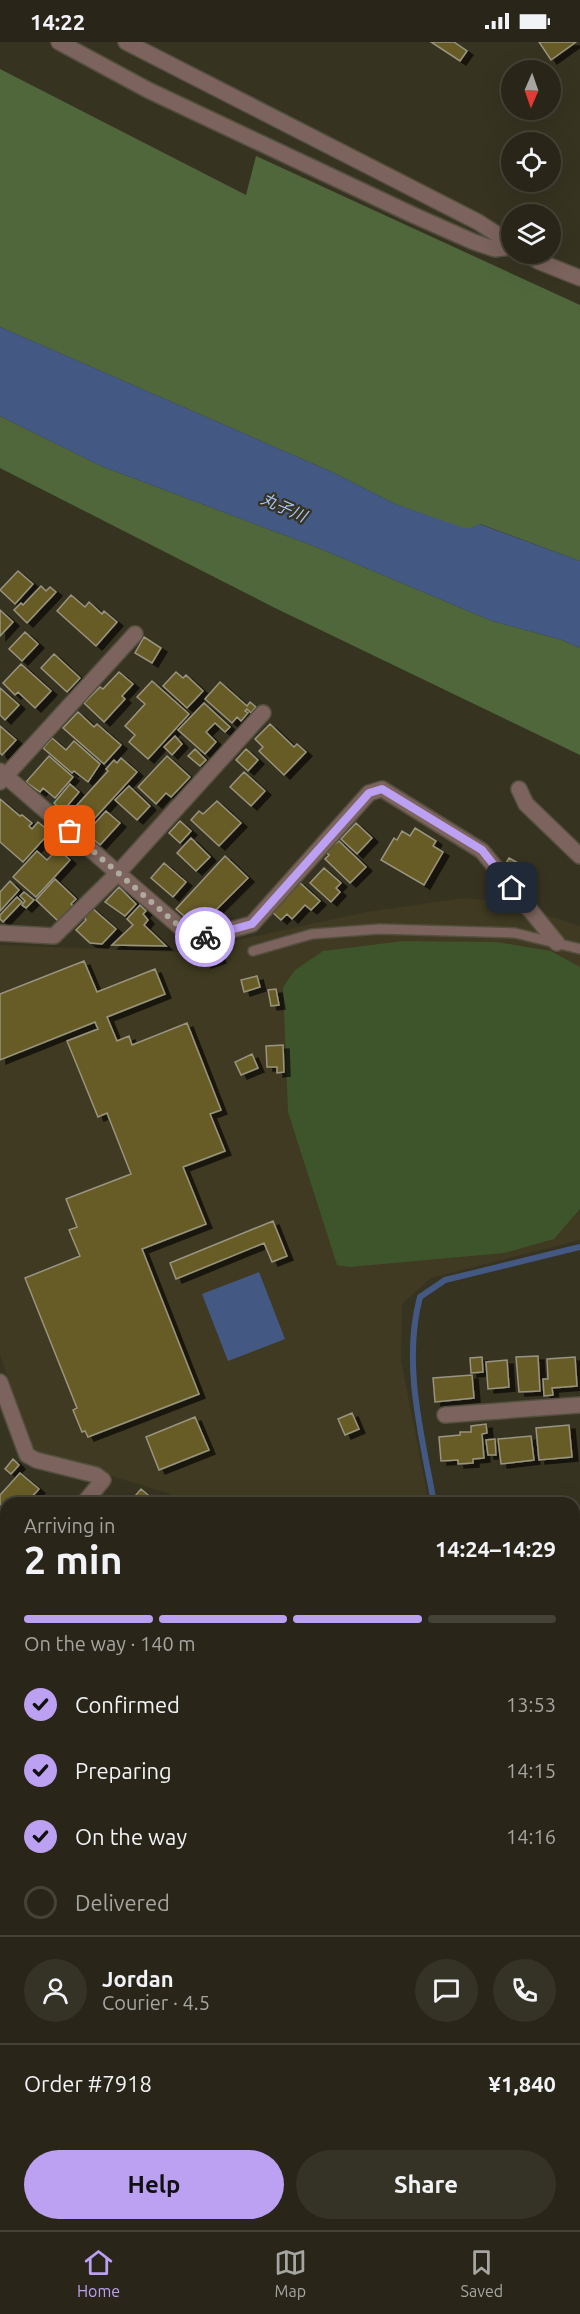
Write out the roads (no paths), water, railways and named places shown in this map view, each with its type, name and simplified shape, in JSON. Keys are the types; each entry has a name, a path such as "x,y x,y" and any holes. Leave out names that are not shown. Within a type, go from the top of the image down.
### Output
{"street":[{"path":"59,42 148,90 423,219 474,242 495,249 501,248"},
{"path":"126,42 478,222 501,238"},
{"path":"545,264 580,278"},
{"path":"135,634 2,776 195,940 252,924 369,793 382,789 482,850 557,943"},
{"path":"0,933 54,936 118,873 263,713"},
{"path":"519,789 526,804 580,856"},
{"path":"0,1382 27,1455 36,1460 96,1475 103,1480 89,1497"},
{"path":"446,1415 580,1405"}],"lane":[{"path":"253,951 312,934 380,929 515,933 580,949"}],"water":[{"name":"丸子川","path":"0,327 332,472 395,504 464,528 472,528 479,524 580,561 580,648 562,640 492,621 316,547 101,466 0,416"},
{"path":"259,1272 285,1339 228,1361 202,1294"}],"waterway":[{"path":"433,1497 413,1374 415,1322 420,1297 445,1280 580,1247"}]}
